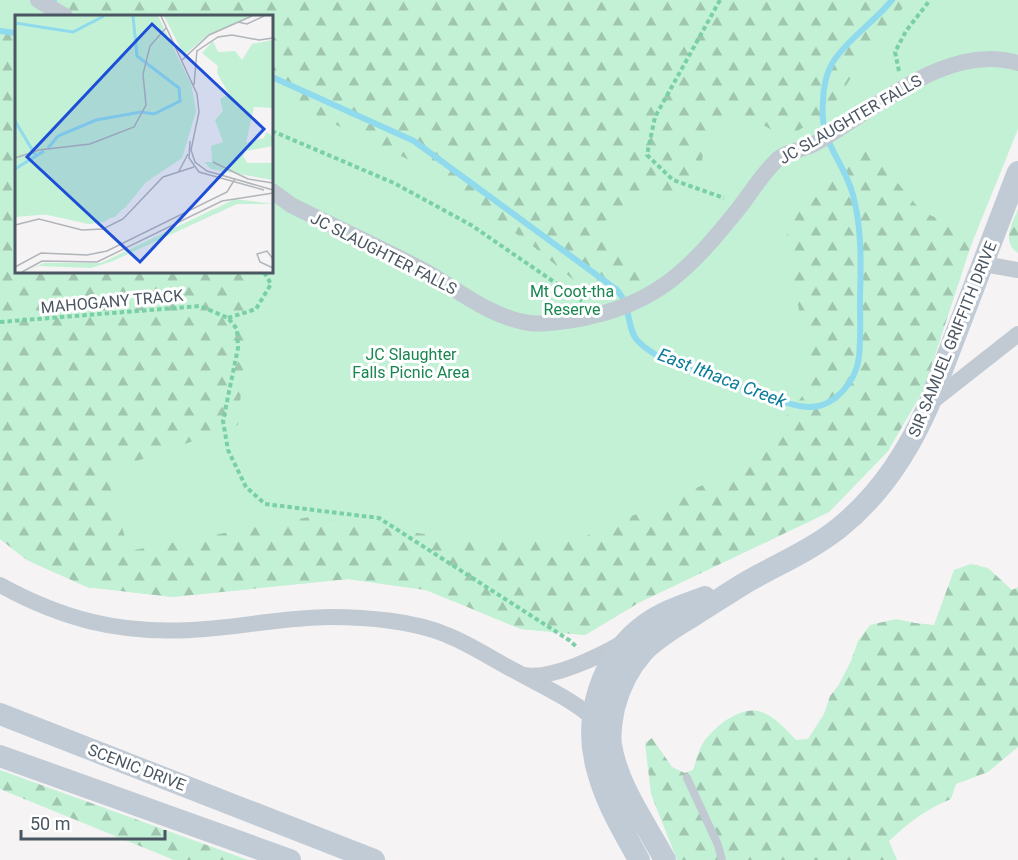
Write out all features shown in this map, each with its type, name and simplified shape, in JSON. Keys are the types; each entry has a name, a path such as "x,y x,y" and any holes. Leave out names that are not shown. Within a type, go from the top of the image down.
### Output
{"main road":[{"name":"SIR SAMUEL GRIFFITH DRIVE","path":"664,860 627,790 615,759 610,736 621,687 643,653 664,634 746,583 793,559 839,528 891,472 912,439 929,404 1018,172"},
{"path":"639,860 607,797 593,755 594,705 604,675 629,638 647,623 669,611 746,583"},
{"name":"SCENIC DRIVE","path":"0,714 374,860"},
{"path":"593,718 610,736"},
{"path":"0,756 290,860"}],"street":[{"name":"JC SLAUGHTER FALLS","path":"273,192 291,205 425,272 491,311 530,323 583,318 632,304 665,286 710,243 762,175 780,157 812,145 921,76 971,61 1008,60 1018,63"},
{"path":"984,264 1018,270"},
{"path":"929,404 1018,334"},
{"path":"0,585 45,609 114,627 190,630 330,617 404,624 449,635 593,718"},
{"path":"518,673 533,676 556,672 613,648 629,638"}],"lane":[{"path":"687,778 718,845 722,860"}],"path":[{"path":"720,0 655,117 647,156 673,180 742,204"},
{"path":"903,86 894,52 906,31 930,0"},
{"path":"273,131 394,183 471,225 603,314"},
{"path":"265,273 271,284 256,309 228,318 237,329 238,348 223,421 228,450 246,487 265,504 379,518 569,640 580,650"},
{"name":"MAHOGANY TRACK","path":"0,321 200,306 228,318"}],"green space":[{"name":"Mt Coot-tha Reserve","path":"0,0 1018,0 1018,129 888,451 829,512 640,602 585,635 521,629 426,590 348,579 172,597 87,587 27,560 0,539"},
{"path":"57,0 910,0 879,35 830,110 796,132 779,134 749,117 732,118 704,143 696,185 676,200 646,195 604,222 603,242 651,273 629,288 588,292 534,247 428,169 273,94 273,15 76,15"},
{"path":"0,23 15,26 15,273 252,273 238,425 106,472 129,551 309,517 485,543 586,536 719,478 784,419 808,389 810,359 784,242 806,190 867,146 922,212 975,233 924,389 888,451 829,512 640,602 585,635 521,629 426,590 348,579 172,597 87,587 27,560 0,539"},
{"path":"1018,209 1018,253 1010,244 1009,232"},
{"path":"971,564 988,568 1012,590 1018,587 1018,747 988,772 956,784 951,799 918,817 889,841 897,860 677,860 651,794 645,743 652,738 672,767 685,773 693,770 701,746 707,737 734,715 742,712 758,711 769,715 796,740 808,739 824,714 830,696 851,661 858,641 870,625 896,619 934,625 954,570"},
{"path":"0,770 248,860 174,860 0,789"}],"waterway":[{"path":"47,15 54,0"},
{"name":"East Ithaca Creek","path":"273,77 414,141 617,290 625,302 634,336 648,350 679,366 781,401 808,407 818,406 835,398 853,376 859,357 860,335 861,260 858,220 849,182 828,140 825,129 824,87 831,66 839,54 892,0"},
{"name":"East Ithaca Creek","path":"0,31 15,33"}],"park label":[{"name":"JC Slaughter Falls Picnic Area","path":"411,363"}]}
